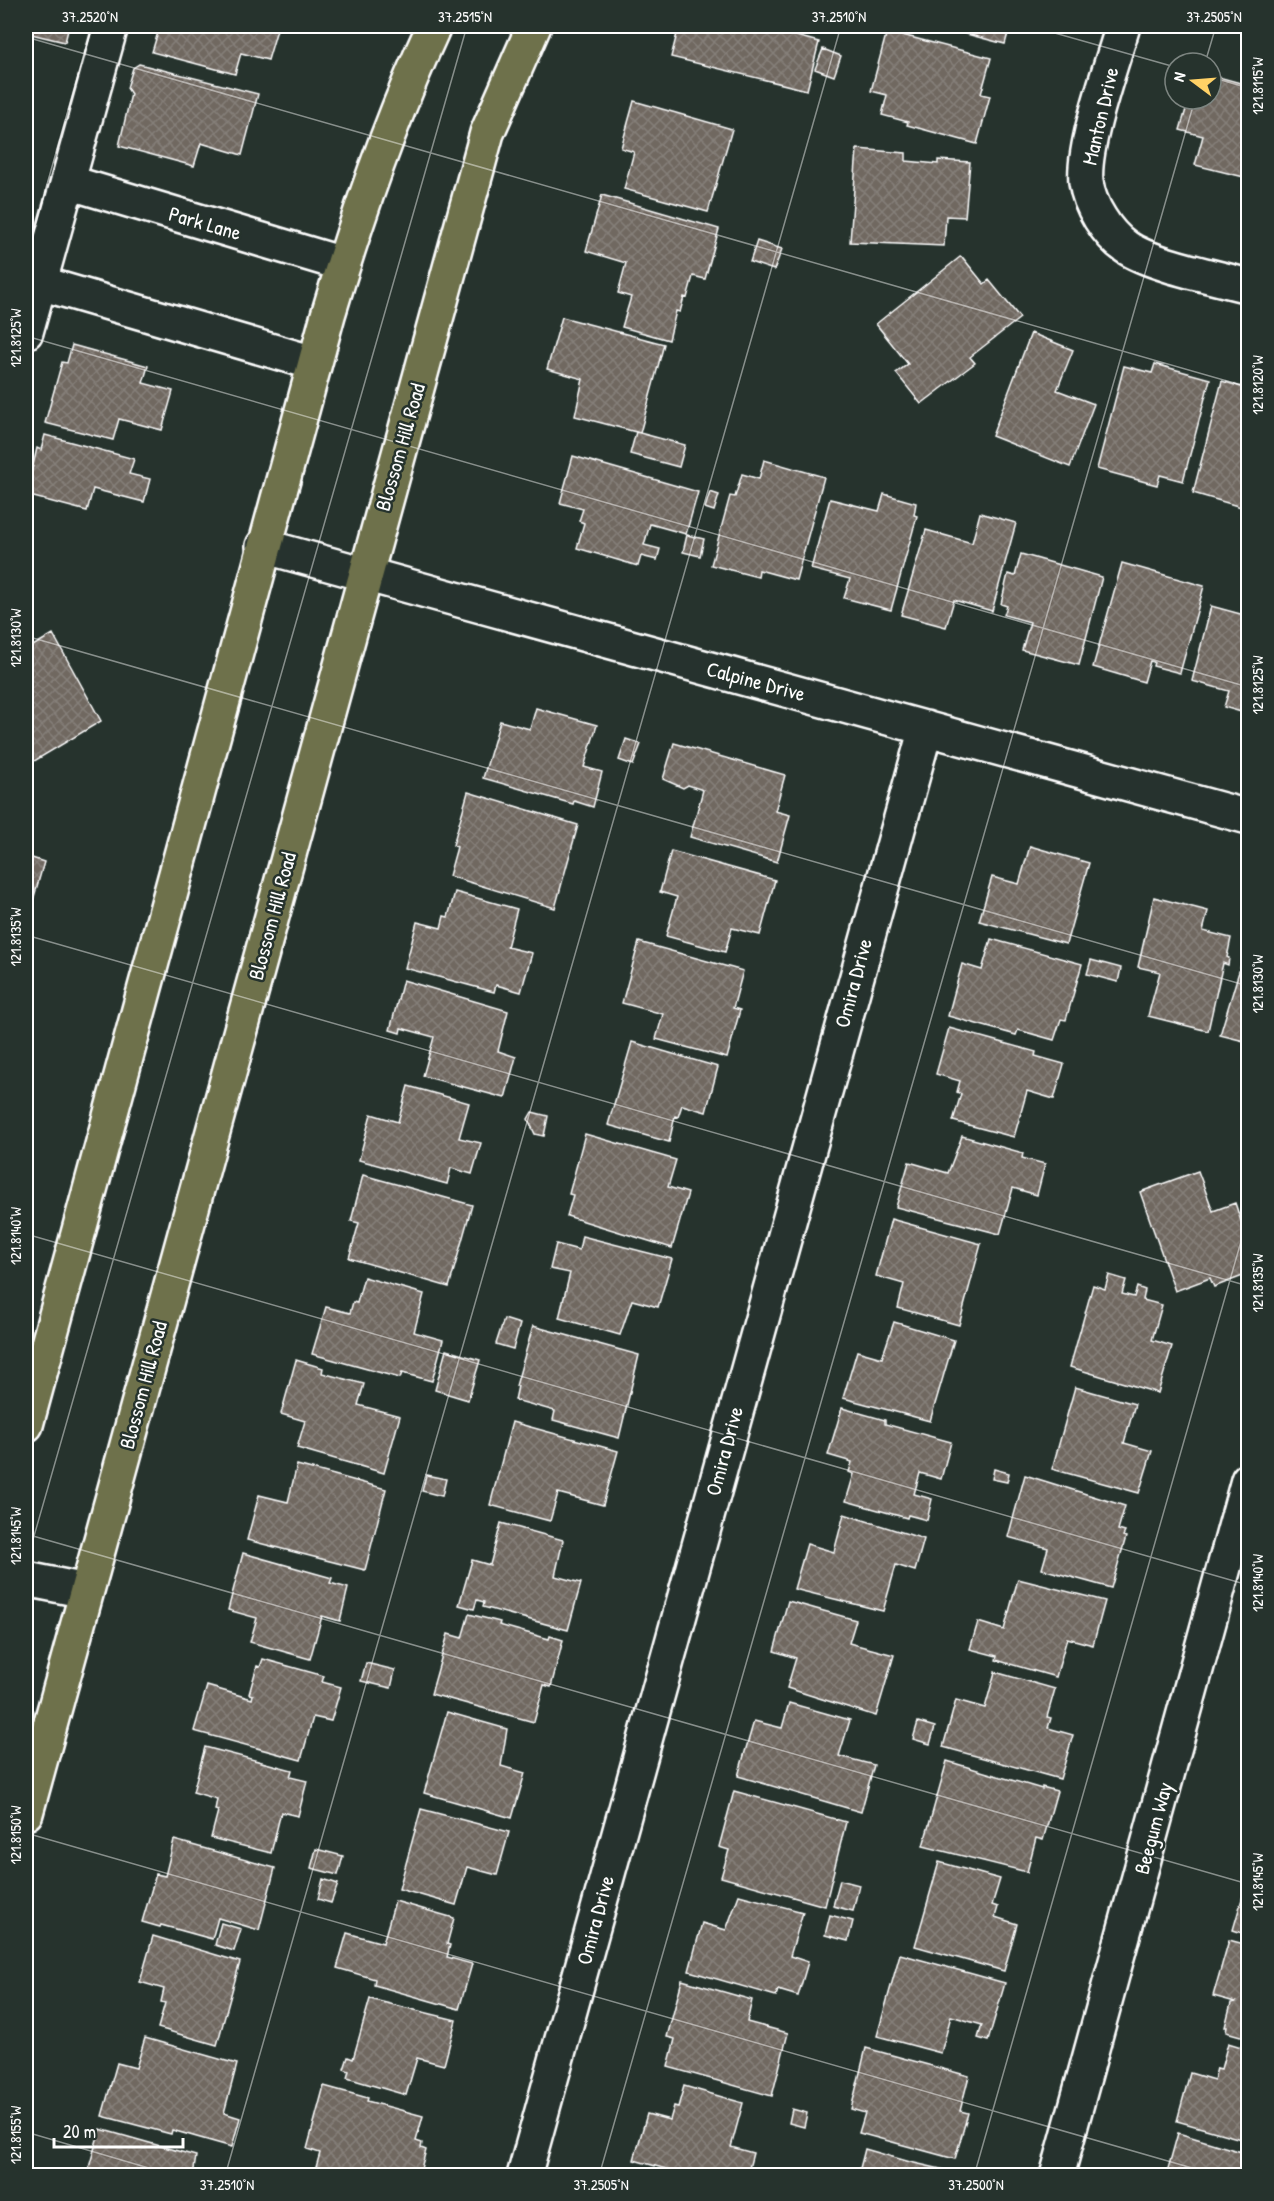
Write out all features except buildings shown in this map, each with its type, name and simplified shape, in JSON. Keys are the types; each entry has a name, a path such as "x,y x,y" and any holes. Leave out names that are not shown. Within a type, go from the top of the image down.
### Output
{"main road":[{"path":"26,1425 263,546 343,264 412,74 434,26"},
{"name":"Blossom Hill Road","path":"26,1812 487,133 534,26"}],"street":[{"path":"26,332 111,26"},
{"name":"Manton Drive","path":"1123,26 1090,142 1086,182 1100,219 1126,247 1163,262 1248,286"},
{"name":"Park Lane","path":"68,182 343,264"},
{"path":"39,283 315,363"},
{"name":"Calpine Drive","path":"263,546 1248,817"},
{"name":"Omira Drive","path":"524,2175 926,728"},
{"name":"Beegum Way","path":"1057,2175 1248,1480"},
{"path":"26,1579 86,1591"}]}
